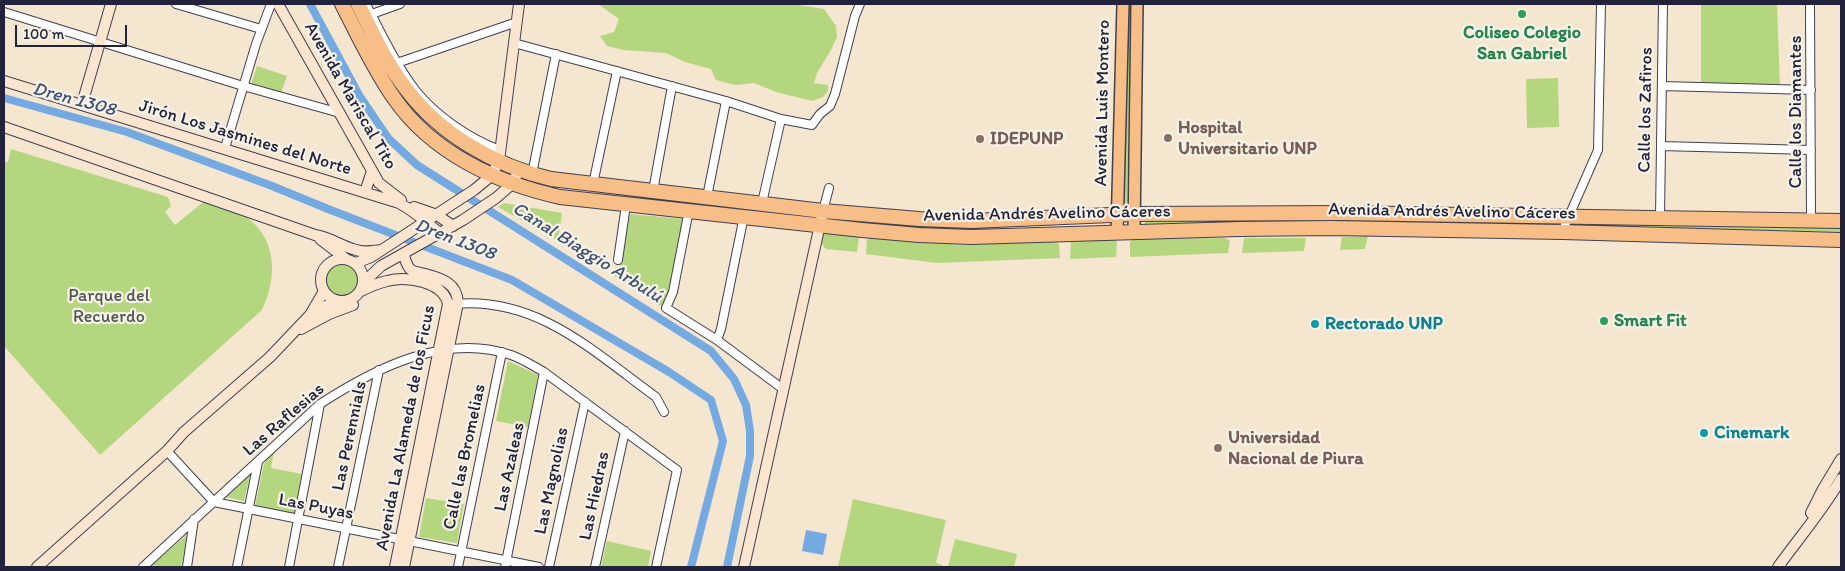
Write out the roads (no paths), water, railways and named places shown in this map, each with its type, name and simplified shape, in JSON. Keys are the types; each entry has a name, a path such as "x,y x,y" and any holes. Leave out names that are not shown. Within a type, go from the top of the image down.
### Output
{"highway":[{"name":"Avenida Andrés Avelino Cáceres","path":"342,4 388,89 415,122 434,140 491,176 512,184 560,197 919,235 971,237 1332,228 1841,240"},
{"name":"Avenida Andrés Avelino Cáceres","path":"358,4 367,11 394,64 423,109 444,127 467,144 500,156 526,172 593,184 823,211 919,219 971,221 1134,214 1341,213 1841,221"},
{"path":"388,89 403,78"}],"main road":[{"name":"Avenida Luis Montero","path":"1117,232 1123,4"},
{"name":"Avenida Luis Montero","path":"1134,232 1137,4"}],"street":[{"path":"82,104 111,4"},
{"path":"176,4 261,29"},
{"path":"225,148 261,29 271,4"},
{"name":"Avenida Mariscal Tito","path":"278,4 379,183 393,195 421,210 438,215 453,226"},
{"path":"367,11 400,4"},
{"path":"356,263 372,257 438,215 491,176 500,156 519,4"},
{"path":"514,43 726,101 781,119 812,125 820,114 830,106 835,94 855,16 860,4"},
{"path":"1562,232 1598,150 1601,4"},
{"name":"Calle los Zafiros","path":"1660,217 1663,4"},
{"name":"Calle los Diamantes","path":"1810,4 1811,220"},
{"path":"4,12 243,86 340,113"},
{"path":"394,64 517,22"},
{"path":"310,315 336,301 350,300 381,266 463,220 496,198 526,172 556,54"},
{"path":"593,184 617,71"},
{"name":"Jirón Los Jasmines del Norte","path":"4,81 400,203 418,214 422,225 438,234"},
{"path":"653,191 672,86"},
{"path":"1662,86 1811,90"},
{"path":"707,197 726,101"},
{"path":"762,203 781,119"},
{"path":"4,127 317,237 346,259 356,263 362,272 362,287"},
{"path":"1661,146 1811,150"},
{"path":"365,192 372,171"},
{"path":"744,567 819,225 829,188"},
{"path":"618,260 626,205"},
{"path":"689,210 673,292 666,308 717,340 783,389"},
{"path":"717,340 721,330 744,216"},
{"path":"317,237 325,236 355,250 369,252 382,250"},
{"path":"317,237 326,255 327,265 321,277 324,291 336,301"},
{"name":"Avenida La Alameda de los Ficus","path":"395,567 405,540 453,304 458,295 451,285 434,277 413,271 406,262 405,253"},
{"path":"327,265 336,260 346,259"},
{"name":"Avenida La Alameda de los Ficus","path":"362,287 397,279 417,280 434,287 453,304"},
{"path":"289,337 328,314 353,305 361,300 376,284"},
{"path":"37,567 167,451 184,432 270,357 310,315 324,291"},
{"path":"453,304 497,305 528,312 549,321 570,334 656,397 664,412"},
{"name":"Las Raflesias","path":"143,567 320,404 349,385 402,360 444,350 474,349 502,352 527,361 677,470 656,567"},
{"name":"Calle las Bromelias","path":"458,567 502,352"},
{"name":"Las Perennials","path":"338,567 379,370"},
{"name":"Las Azaleas","path":"505,564 544,372"},
{"name":"Las Magnolias","path":"549,567 585,402"},
{"path":"289,567 320,404"},
{"name":"Las Hiedras","path":"595,567 625,432"},
{"path":"167,451 214,502"},
{"path":"1778,567 1828,492 1841,459"},
{"path":"237,567 250,510 258,462"},
{"path":"1828,492 1841,479"},
{"name":"Las Puyas","path":"214,502 461,551 505,564 539,567"},
{"path":"187,567 194,519"},
{"name":"Avenida La Alameda de los Ficus","path":"404,567 405,540"}],"water":[{"path":"806,530 827,534 823,555 802,551"}],"waterway":[{"name":"Canal Biaggio Arbulú","path":"310,4 359,95 388,138 417,165 711,351 734,379 746,405 750,431 750,456 727,567"},
{"name":"Dren 1308","path":"4,98 127,132 272,186 512,280 669,372 711,400 723,441 691,567"}],"place":[{"name":"Coliseo Colegio San Gabriel","path":"1522,14"},
{"name":"Hospital Universitario UNP","path":"1168,138"},
{"name":"IDEPUNP","path":"980,139"},
{"name":"Smart Fit","path":"1604,321"},
{"name":"Rectorado UNP","path":"1315,324"},
{"name":"Cinemark","path":"1704,433"},
{"name":"Universidad Nacional de Piura","path":"1218,448"}],"park label":[{"name":"Parque del Recuerdo","path":"109,306"}]}
